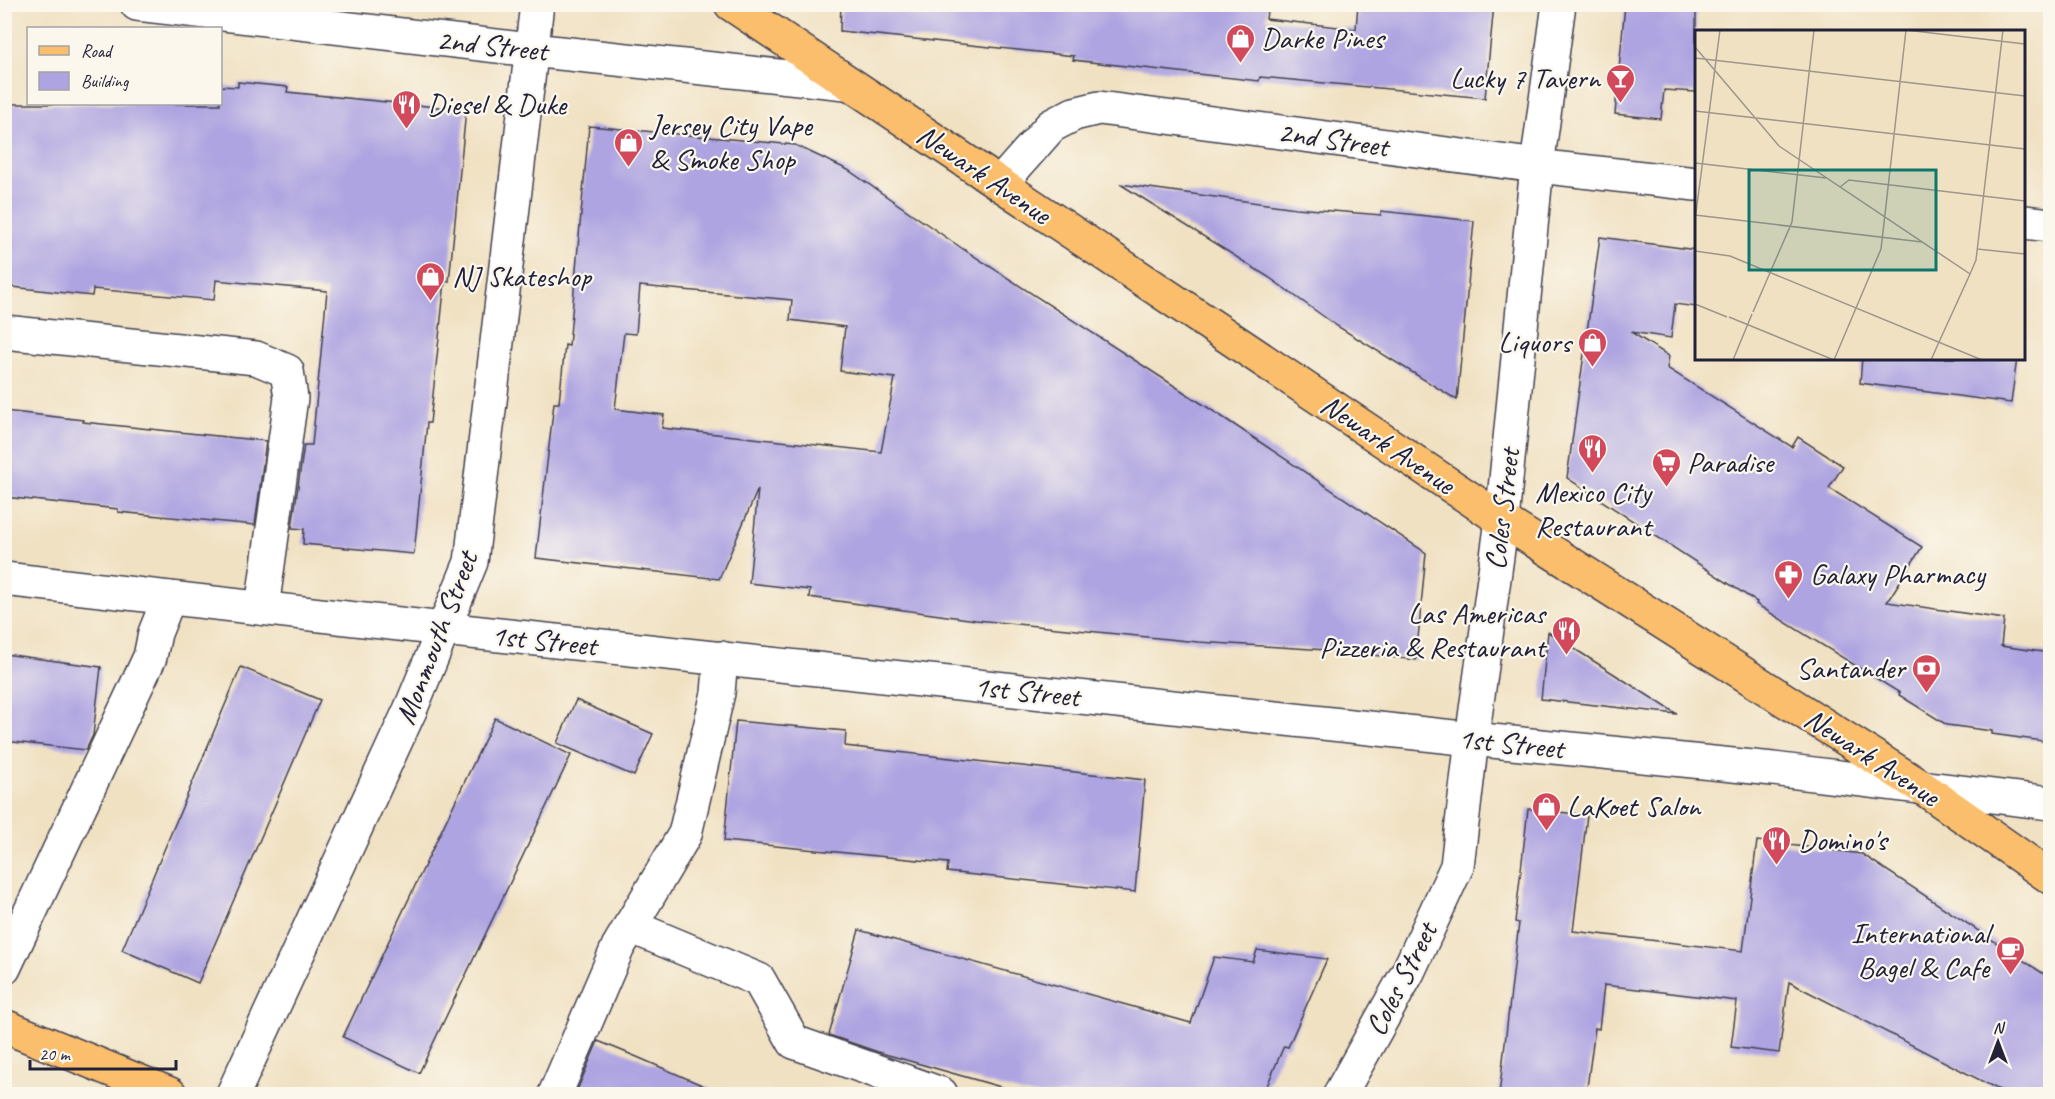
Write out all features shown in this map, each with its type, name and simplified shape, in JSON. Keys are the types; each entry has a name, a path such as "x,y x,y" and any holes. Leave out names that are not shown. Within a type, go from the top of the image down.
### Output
{"main road":[{"name":"Newark Avenue","path":"731,4 1502,520 1923,788 2050,877"},
{"path":"4,1026 170,1095"}],"street":[{"name":"2nd Street","path":"137,4 531,50 846,83"},
{"name":"Monmouth Street","path":"233,1095 411,708 471,562 537,4"},
{"name":"Coles Street","path":"1340,1095 1408,972 1457,866 1502,520 1537,166 1559,4"},
{"name":"2nd Street","path":"1000,184 1050,126 1074,114 1099,108 1537,166 1695,184"},
{"path":"2025,222 2050,225"},
{"path":"4,332 256,358 287,371 291,398 262,608"},
{"name":"1st Street","path":"4,579 443,629 1773,769 2050,803"},
{"path":"4,968 150,657 155,633 169,598"},
{"path":"555,1095 618,946 685,834 718,693 721,658"},
{"path":"630,926 759,980 794,1042 941,1095"}],"building":[{"path":"841,4 1268,4 1266,19 1356,29 1358,4 1494,4 1485,98 1260,77 1259,81 1073,60 1074,56 840,31"},
{"path":"1625,4 1696,4 1695,92 1664,90 1661,119 1615,114"},
{"path":"238,82 288,87 287,92 466,110 449,282 445,281 430,423 427,423 414,554 303,544 304,529 292,528 304,445 312,445 327,291 216,280 214,300 93,289 92,296 4,286 4,104 222,105 222,86 238,87"},
{"path":"589,126 795,145 848,170 963,249 1224,418 1426,553 1416,660 1327,650 1198,642 976,620 809,597 810,590 749,583 758,489 719,579 536,558 554,403 559,403 565,345 569,346","holes":["640,286 792,300 790,320 845,327 840,371 895,378 881,452 662,428 664,415 615,409 624,333 636,334"]},
{"path":"1120,184 1296,208 1381,215 1381,211 1474,221 1457,400 1337,326 1270,278"},
{"path":"1600,237 1695,250 1695,307 1675,304 1671,338 1631,332 1669,356 1667,368 1792,447 1798,437 1843,466 1829,488 1922,547 1887,602 2004,619 2001,646 2050,653 2050,742 1947,725 1899,695 1900,693 1756,604 1757,602 1567,478"},
{"path":"1862,360 2017,360 2011,403 1860,383"},
{"path":"4,411 83,420 83,422 266,441 255,525 118,512 118,509 4,497"},
{"name":"Las Americas Pizzeria & Restaurant","path":"1548,632 1677,714 1541,699"},
{"path":"4,654 101,667 93,735 86,750 4,741"},
{"path":"241,667 320,700 198,983 122,950"},
{"path":"576,700 653,734 634,776 557,743"},
{"path":"495,718 571,755 419,1073 343,1037"},
{"path":"736,721 846,731 845,746 1145,780 1135,892 947,872 948,863 724,841"},
{"path":"1528,809 1587,815 1573,931 1743,951 1757,841 1862,854 2050,978 2050,1095 2009,1095 1789,982 1779,1053 1731,1047 1737,1001 1604,985 1599,1029 1595,1028 1586,1095 1499,1095 1519,923 1515,922"},
{"path":"859,930 1191,1023 1214,957 1253,962 1257,950 1327,959 1288,1047 1284,1046 1263,1095 1029,1095 878,1052 829,1035"},
{"path":"598,1041 637,1057 725,1095 575,1095"}],"place":[{"name":"Darke Pines","path":"1240,64"},
{"name":"Lucky 7 Tavern","path":"1621,104"},
{"name":"Diesel & Duke","path":"406,130"},
{"name":"Jersey City Vape & Smoke Shop","path":"629,168"},
{"name":"NJ Skateshop","path":"431,302"},
{"name":"Liquors","path":"1592,368"},
{"name":"Mexico City Restaurant","path":"1593,474"},
{"name":"Paradise","path":"1666,488"},
{"name":"Galaxy Pharmacy","path":"1789,600"},
{"name":"Las Americas Pizzeria & Restaurant","path":"1566,656"},
{"name":"Santander","path":"1926,694"},
{"name":"LaKoet Salon","path":"1546,832"},
{"name":"Domino's","path":"1777,866"},
{"name":"International Bagel & Cafe","path":"2010,976"}]}
